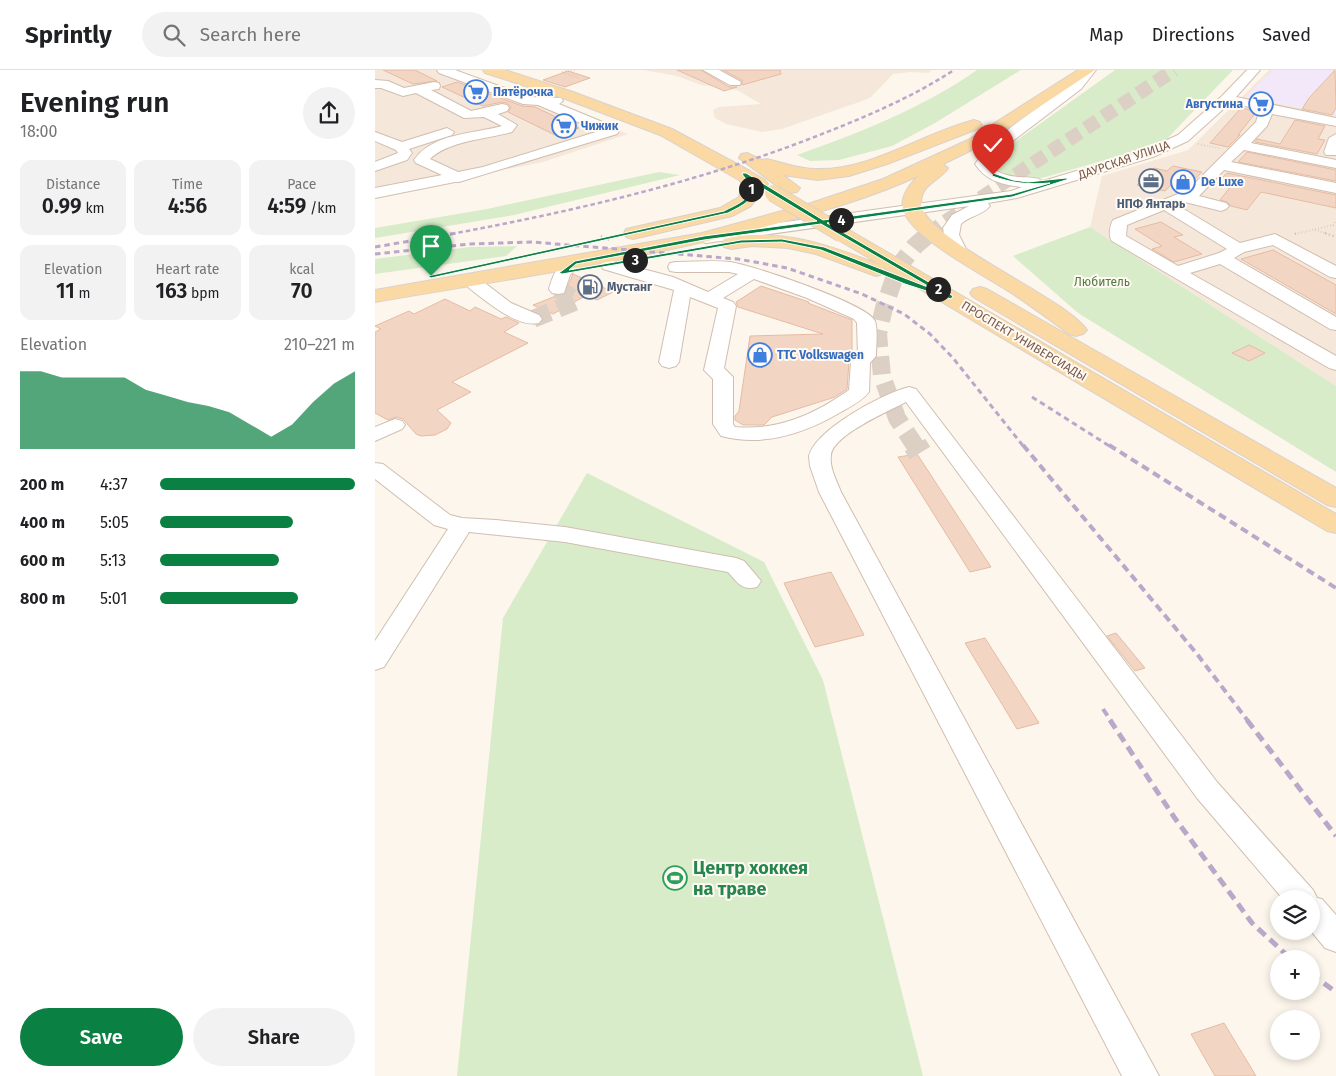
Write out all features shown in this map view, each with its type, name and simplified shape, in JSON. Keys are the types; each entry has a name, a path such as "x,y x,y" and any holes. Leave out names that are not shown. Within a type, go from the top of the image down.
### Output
{"main road":[{"name":"ПРОСПЕКТ УНИВЕРСИАДЫ","path":"490,70 585,101 666,132 744,174 773,193 1023,317 1336,499"},
{"path":"521,70 656,114 699,133"},
{"path":"431,281 760,216 855,187 923,160 977,131 1069,70"},
{"path":"1089,70 974,144 918,184 912,195 912,210 920,222 960,253 1027,295 1181,409"},
{"name":"ПРОСПЕКТ УНИВЕРСИАДЫ","path":"1003,114 862,168 842,173 821,175 795,172 778,168 735,151 951,297 1143,413 1336,525"},
{"path":"704,238 866,191 922,169 974,144"},
{"path":"431,281 726,212 747,201 751,194 751,184 744,174"},
{"name":"ДАУРСКАЯ УЛИЦА","path":"375,285 565,275 704,238"},
{"path":"431,281 475,284 565,275 609,265 678,272 741,241 782,241 823,248 907,282 951,297"},
{"name":"ДАУРСКАЯ УЛИЦА","path":"375,296 431,281"}],"street":[{"path":"375,193 459,178 567,147 612,131 534,101 443,70"},
{"path":"709,70 735,82"},
{"path":"1066,179 1028,183 1012,181 993,175 985,170 982,164 992,150 1076,86 1089,70"},
{"name":"ДАУРСКАЯ УЛИЦА","path":"704,238 1012,195 1148,154 1183,138 1227,99 1255,70"},
{"path":"375,84 383,84 403,92 421,90 465,77"},
{"path":"421,90 469,115"},
{"path":"1227,99 1336,122"},
{"path":"401,146 534,101 585,101"},
{"path":"1268,109 1262,122 1241,145 1223,157 1193,193 1119,223 1118,238 1336,364"},
{"path":"380,138 469,115 491,115 510,125 507,129 485,136 463,138 433,148 421,160 459,178"},
{"path":"375,166 402,157 405,153 401,146 380,138"},
{"path":"1241,145 1334,151"},
{"path":"1223,157 1336,188"},
{"path":"375,181 393,190"},
{"path":"960,253 950,234 952,224 959,216 1012,195"},
{"path":"1184,197 1221,206"},
{"path":"1167,205 1230,254 1336,325"},
{"path":"1175,272 1275,239 1336,273"},
{"path":"609,265 678,272 730,267 813,294 860,315 866,322 867,356 861,362 859,392 838,406 792,427 772,433 739,434 728,432 723,424 723,377 714,370 727,306 709,299 678,272"},
{"path":"669,362 678,272"},
{"path":"709,299 753,273"},
{"path":"475,284 505,306 533,319"},
{"path":"1141,1076 830,492 820,464 821,451 838,432 909,393 1207,790 1294,890"},
{"path":"375,469 442,520 462,525 502,526 543,531 736,566 749,581"},
{"path":"375,661 462,525"},
{"path":"1320,919 1336,938"}],"path":[{"path":"577,70 562,72 580,78"},
{"path":"1194,143 1223,157"},
{"path":"1275,239 1333,225 1336,221"},
{"path":"1315,230 1336,237"}],"shaded area":[{"path":"375,70 455,70 537,97 628,134 543,162 375,195"},
{"path":"643,70 931,70 929,73 910,72 893,74 871,97 865,100 782,129 762,132 726,124 715,118 713,110 719,107 761,104 737,90 701,85 677,76"},
{"path":"1269,70 1336,70 1336,386 1090,227 1102,176 1188,150"},
{"path":"1273,70 1336,70 1336,115 1245,97"}],"green space":[{"path":"977,70 1021,70 935,123 892,146 839,160 810,161 797,155 844,138 913,108"},
{"path":"1115,70 1233,70 1162,144 1035,180 1006,174 991,164 991,159"},
{"path":"659,172 680,175 514,215 375,238 375,228 487,209"},
{"name":"Любитель","path":"1090,227 1336,386 1336,472 1078,313 1013,256"},
{"path":"517,246 506,256 375,274 375,259 470,247"},
{"name":"Центр хоккея на траве","path":"587,473 764,562 823,680 923,1076 457,1076 503,618"}],"building":[{"path":"383,70 415,70 437,81 413,84"},
{"path":"677,70 701,70 729,87 737,87 724,91"},
{"path":"723,70 780,70 781,74 742,85 742,80"},
{"path":"1335,70 1336,108 1332,115 1302,109 1309,98"},
{"path":"568,71 590,78 565,87 543,80"},
{"path":"457,82 522,106 535,107 579,128 555,135 508,112 511,107 507,103 502,102 483,106 442,87"},
{"path":"523,87 546,94 529,95 515,90"},
{"path":"1241,108 1257,111 1238,135 1240,135 1228,147 1210,143"},
{"path":"1295,120 1325,126 1318,139 1325,140 1317,154 1255,142 1257,139 1280,144"},
{"path":"1247,152 1336,170 1336,181 1238,162"},
{"path":"1173,166 1202,172 1188,186 1173,183 1165,191 1137,185 1154,168 1167,171"},
{"path":"1227,173 1336,195 1336,208 1261,192 1247,210 1231,206 1227,202 1220,200 1232,185 1218,182"},
{"path":"1161,222 1183,235 1174,237 1202,254 1174,262 1152,249 1162,246 1135,229"},
{"path":"1273,250 1336,285 1336,314 1241,259"},
{"path":"573,274 589,281 596,278 600,286 613,292 597,300 587,295 553,314 533,305 556,296 564,295 573,288 568,286"},
{"path":"761,286 809,302 852,320 852,359 849,362 847,389 835,397 772,417 764,425 743,425 735,420 735,416 739,411 750,336 823,334 738,307 736,302"},
{"path":"445,299 470,311 475,307 501,319 506,317 519,323 504,332 528,343 452,382 471,392 437,410 451,423 447,429 435,435 421,436 416,434 403,419 396,417 388,420 375,413 375,332 381,329 375,326 409,311 414,314"},
{"path":"1249,345 1265,353 1249,361 1232,353"},
{"path":"917,454 991,567 970,572 898,457"},
{"path":"831,572 864,635 815,647 784,583"},
{"path":"1116,633 1145,668 1135,671 1107,636"},
{"path":"985,638 1039,723 1017,729 965,643"},
{"path":"1224,1023 1256,1076 1215,1076 1191,1034"}],"tunnel":[{"path":"929,234 1174,70"},
{"path":"916,447 897,418 882,376 878,334 884,308 898,267 915,246 930,233"},
{"path":"533,319 577,301 558,289"},
{"path":"915,445 920,453"}],"railway":[{"path":"451,234 636,194 727,167 817,136 870,114 904,98 954,70"},
{"path":"375,247 457,233"},
{"path":"375,254 470,244 532,242 738,259 787,268 862,294 904,314 930,334 953,358 1024,447"},
{"path":"1032,397 1111,447"},
{"path":"1023,445 1197,654 1248,721"},
{"path":"1109,445 1336,588"},
{"path":"1103,709 1111,721"},
{"path":"1110,720 1174,817 1252,923 1281,950"},
{"path":"1247,720 1336,836"},
{"path":"1320,980 1336,992"}],"place":[{"name":"Пятёрочка","path":"476,92"},
{"name":"Августина","path":"1261,104"},
{"name":"Чижик","path":"564,126"},
{"name":"НПФ Янтарь","path":"1151,181"},
{"name":"De Luxe","path":"1183,182"},
{"name":"Мустанг","path":"590,287"},
{"name":"ТТС Volkswagen","path":"760,355"},
{"name":"Центр хоккея на траве","path":"675,878"}],"route":[{"path":"431,276 581,245 726,212 747,201 751,194 751,184 744,174 807,214 842,234 951,297 874,270 823,248 782,241 741,241 562,273 575,262 704,238 738,234 806,224 875,215 912,210 1012,195 1066,179 1043,183 1028,183 1003,179 993,175"}]}
